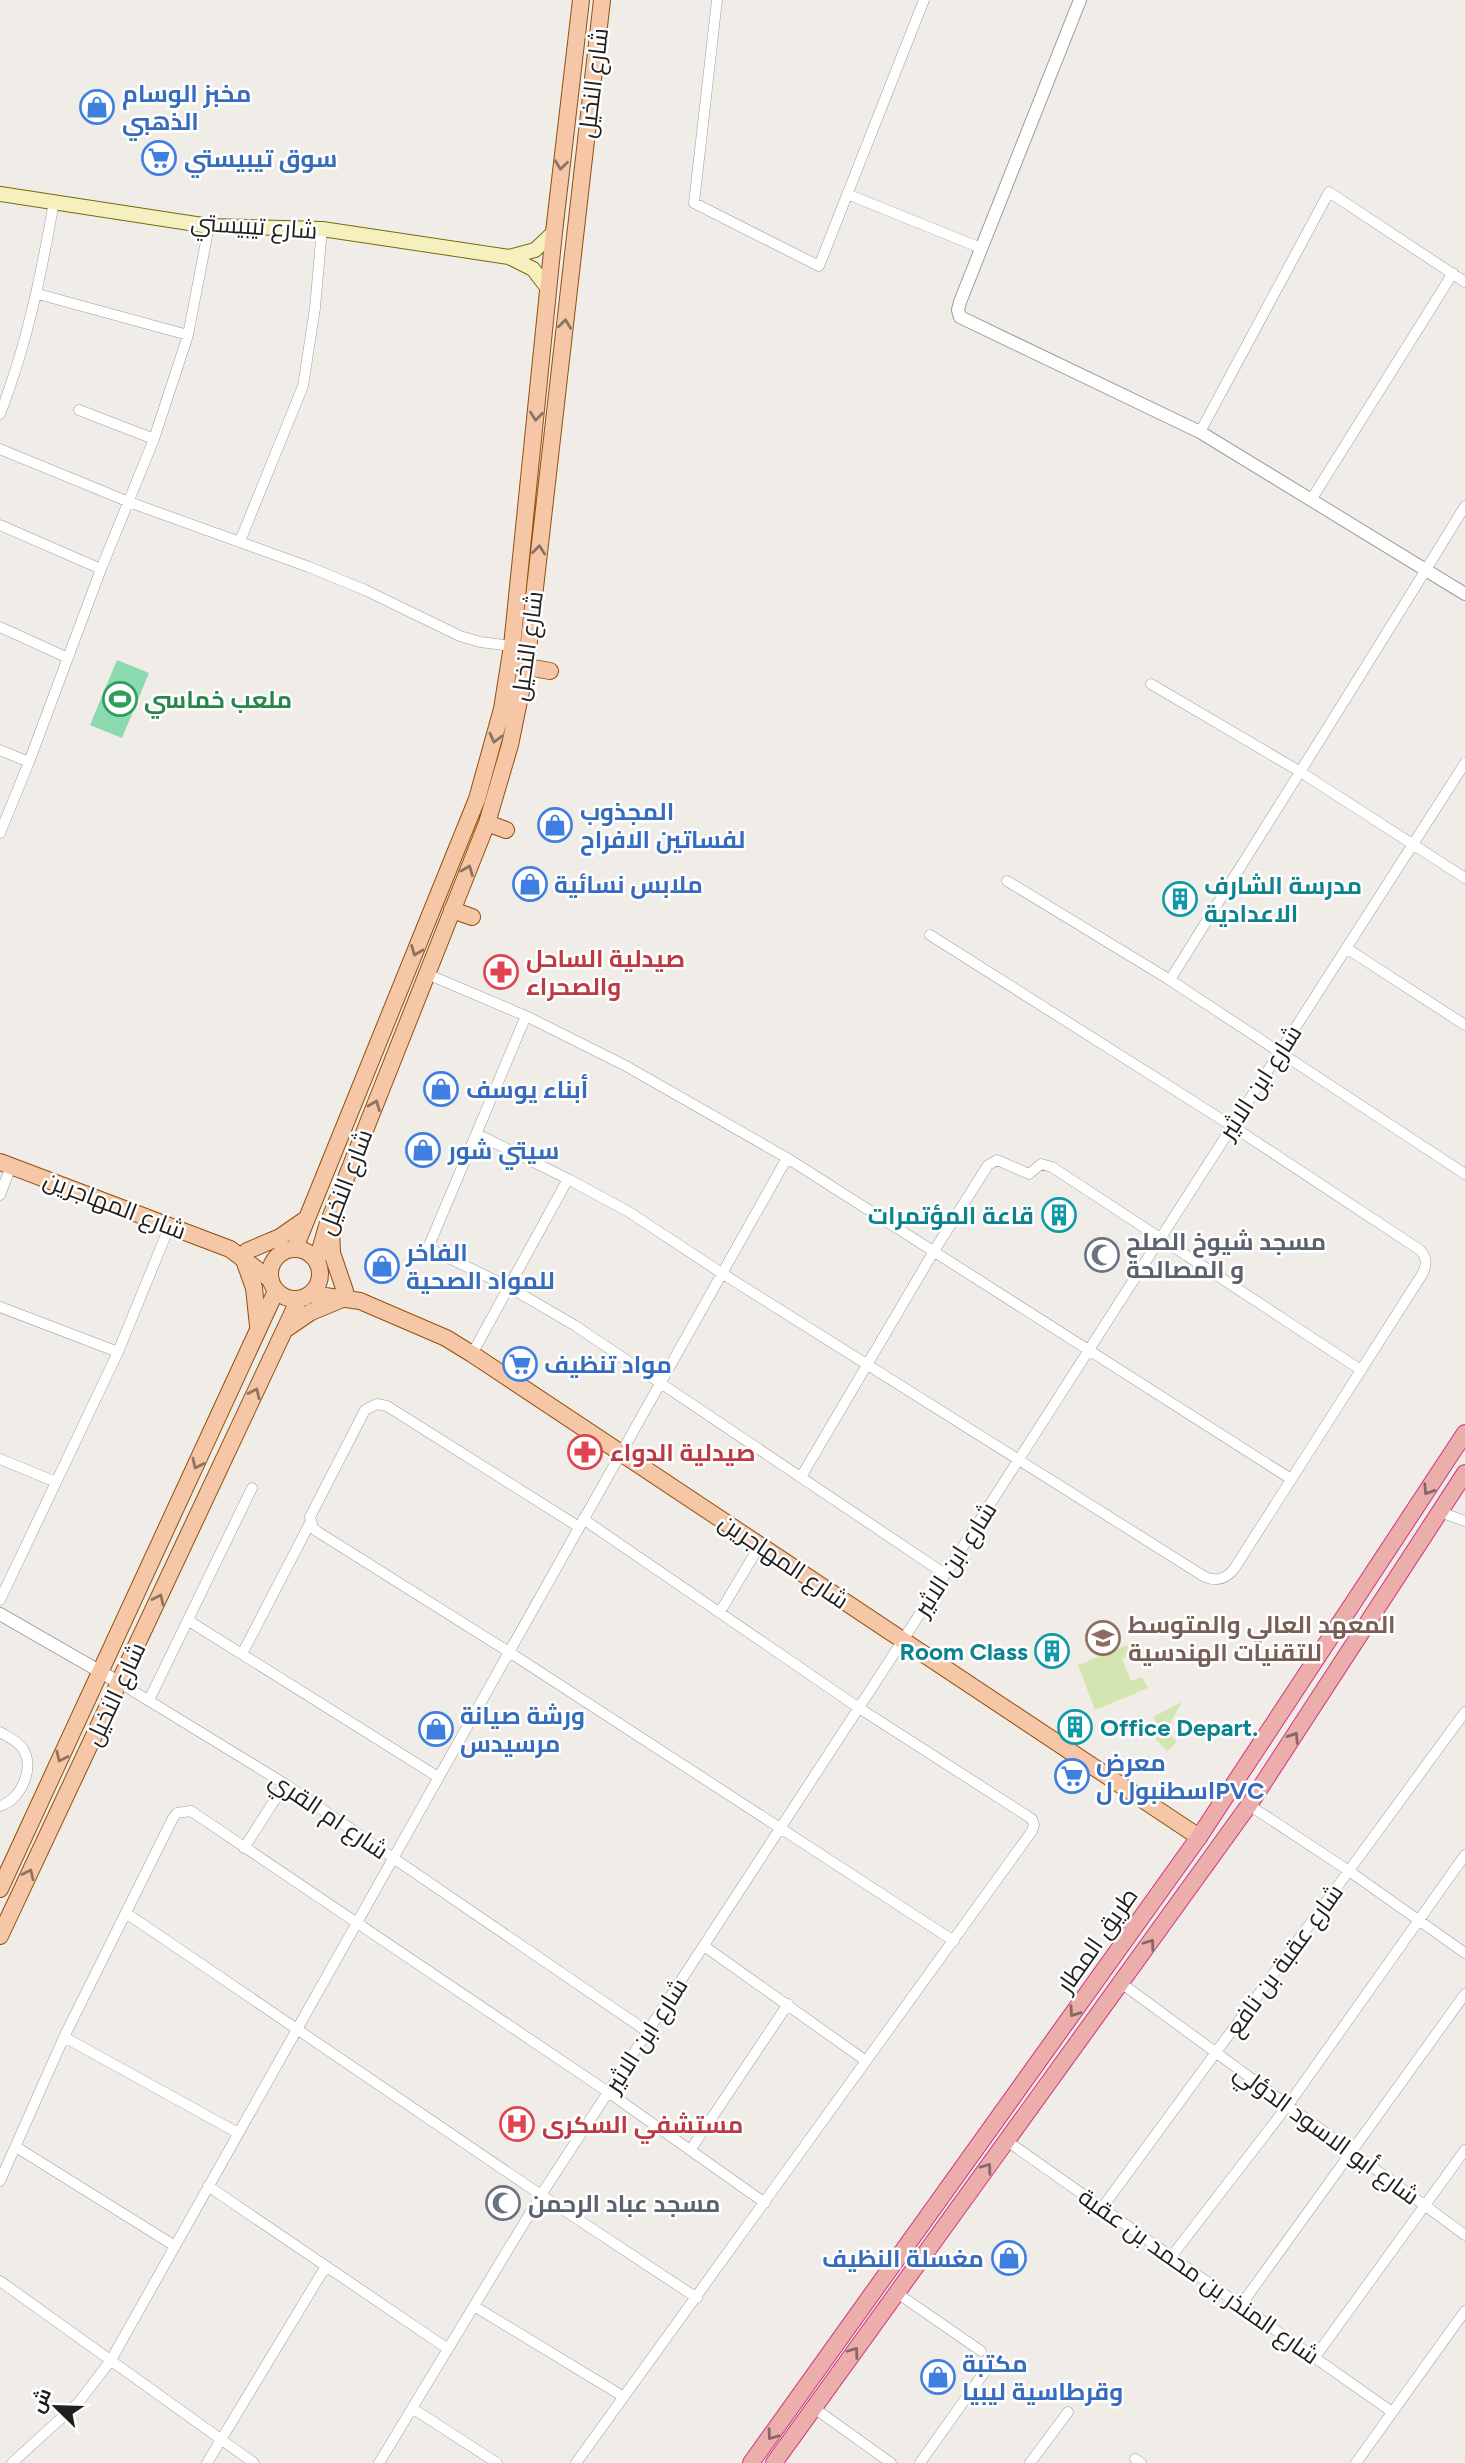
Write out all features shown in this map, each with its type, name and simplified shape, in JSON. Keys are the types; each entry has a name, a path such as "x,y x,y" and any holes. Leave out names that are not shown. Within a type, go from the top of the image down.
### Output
{"highway":[{"name":"طريق المطار","path":"751,2463 1199,1837 1465,1433"},
{"name":"طريق المطار","path":"774,2463 1250,1805 1465,1473"}],"main road":[{"name":"شارع النخيل","path":"288,1251 309,1216 477,799 518,665 512,646 554,232 581,0"},
{"name":"شارع النخيل","path":"319,1267 332,1214 487,823 510,745 518,665 560,366 602,0"},
{"name":"شارع تيبيستي","path":"0,194 209,226 321,229 509,257"},
{"path":"509,257 535,250 554,232"},
{"path":"509,257 533,269 548,290"},
{"path":"542,364 560,366"},
{"path":"518,665 550,671"},
{"path":"487,823 506,830"},
{"path":"452,910 471,917"},
{"name":"شارع المهاجرين","path":"6,1164 246,1256 288,1251"},
{"path":"332,1214 332,1253 344,1295"},
{"path":"246,1256 280,1237 309,1216"},
{"path":"274,1285 272,1265 288,1251 307,1251 344,1295"},
{"path":"246,1256 291,1299 305,1296 317,1288 319,1267"},
{"path":"246,1256 256,1302 258,1331"},
{"name":"شارع النخيل","path":"0,1889 258,1331 274,1285"},
{"path":"285,1330 311,1312 344,1295"},
{"name":"شارع المهاجرين","path":"305,1296 344,1295 446,1338 1199,1837"},
{"name":"شارع النخيل","path":"0,1936 285,1330 305,1296"}],"street":[{"path":"717,0 694,203 819,266 924,0"},
{"path":"1080,0 981,248 959,306 959,314 963,320 1140,401 1200,432 1465,594"},
{"path":"1200,432 1329,192 1465,282"},
{"path":"847,194 981,248"},
{"path":"0,414 15,375 38,294 54,202"},
{"path":"0,833 154,439 188,335 209,226"},
{"path":"240,541 303,386 315,308 321,229"},
{"path":"1311,500 1452,273"},
{"path":"38,294 188,335"},
{"path":"79,410 154,439"},
{"path":"0,449 130,502 365,590 460,636 480,642 512,646"},
{"path":"1171,980 1465,506"},
{"path":"0,526 101,569"},
{"path":"0,627 68,658"},
{"path":"1151,684 1299,771 1465,878"},
{"path":"0,750 29,762"},
{"name":"شارع ابن الاثير","path":"379,2463 541,2195 903,1640 1465,763"},
{"path":"1007,881 1171,980 1465,1174"},
{"path":"477,1134 629,1212 1205,1577 1215,1580 1230,1574 1423,1273 1424,1255 1231,1126 930,935"},
{"path":"1346,948 1465,1025"},
{"path":"427,974 526,1016 626,1066 787,1158 1291,1479"},
{"path":"526,1016 428,1248 509,1287 574,1325 945,1574"},
{"path":"12,2463 79,2402 111,2360 787,1158"},
{"path":"801,1477 934,1251 988,1165 997,1160 1029,1174 1041,1164 1047,1164 1361,1370"},
{"path":"0,1195 6,1164"},
{"path":"472,1354 568,1179"},
{"path":"0,1600 118,1352 170,1225"},
{"path":"0,1307 118,1352"},
{"path":"242,1654 365,1410 377,1404 387,1406 581,1523 720,1612 859,1708 1032,1819 1032,1830 954,1941 576,2463"},
{"path":"0,1459 57,1482"},
{"path":"149,1700 252,1488"},
{"path":"1440,1513 1465,1521"},
{"path":"310,1523 318,1532 509,1651 954,1941"},
{"path":"720,1612 760,1545"},
{"name":"شارع ام القري","path":"0,1614 285,1783 648,2032"},
{"path":"189,1621 438,1777"},
{"name":"شارع عقبة بن نافع","path":"1101,2208 1465,1712"},
{"path":"0,1732 20,1745 28,1763 18,1793 11,1801 0,1806"},
{"path":"244,1848 285,1783"},
{"path":"1250,1805 1349,1871 1465,1954"},
{"path":"0,2180 64,2038 177,1813 191,1811 608,2092 765,2203"},
{"path":"1171,2257 1288,2105 1465,1855"},
{"path":"126,1913 697,2298"},
{"path":"704,1946 866,2061"},
{"name":"شارع أبو الاسود الدؤلي","path":"1121,1983 1465,2235"},
{"path":"1241,2305 1465,1994"},
{"path":"691,2149 788,2004"},
{"path":"64,2038 238,2133"},
{"name":"شارع المنذر بن محمد بن عقبة","path":"1007,2141 1392,2412"},
{"path":"16,2147 175,2246"},
{"path":"1315,2357 1465,2150"},
{"path":"208,2186 448,2349"},
{"path":"207,2463 326,2266"},
{"path":"0,2281 254,2463"},
{"path":"897,2293 981,2351"},
{"path":"474,2306 624,2397"},
{"path":"1356,2463 1465,2312"},
{"path":"920,2463 993,2360"},
{"path":"412,2408 497,2463"},
{"path":"814,2408 891,2463"},
{"path":"1030,2463 1068,2412"}],"green space":[{"name":"ملعب خماسي","path":"117,660 149,673 122,738 90,725"},
{"path":"1127,1645 1131,1655 1122,1659 1131,1681 1142,1677 1148,1688 1095,1710 1078,1665"},
{"path":"1182,1702 1166,1730 1177,1742 1167,1751 1150,1733 1158,1725 1153,1717"}],"place":[{"name":"مخبز الوسام الذهبي","path":"97,107"},
{"name":"سوق تيبيستي","path":"159,158"},
{"name":"ملعب خماسي","path":"120,699"},
{"name":"المجذوب لفساتين الافراح","path":"555,825"},
{"name":"ملابس نسائية","path":"530,884"},
{"name":"مدرسة الشارف الاعدادية","path":"1180,899"},
{"name":"صيدلية الساحل والصحراء","path":"501,972"},
{"name":"أبناء يوسف","path":"441,1089"},
{"name":"سيتي شور","path":"423,1150"},
{"name":"قاعة المؤتمرات","path":"1059,1215"},
{"name":"مسجد شيوخ الصلح و المصالحة","path":"1102,1255"},
{"name":"الفاخر للمواد الصحية","path":"382,1266"},
{"name":"مواد تنظيف","path":"520,1364"},
{"name":"صيدلية الدواء","path":"585,1452"},
{"name":"المعهد العالي والمتوسط للتقنيات الهندسية","path":"1103,1638"},
{"name":"Room Class","path":"1052,1651"},
{"name":"Office Depart.","path":"1075,1727"},
{"name":"ورشة صيانة مرسيدس","path":"436,1729"},
{"name":"معرض اسطنبول لPVC","path":"1072,1776"},
{"name":"مستشفي السكرى","path":"517,2124"},
{"name":"مسجد عباد الرحمن","path":"503,2203"},
{"name":"مغسلة النظيف","path":"1009,2258"},
{"name":"مكتبة وقرطاسية ليبيا","path":"938,2377"}]}
